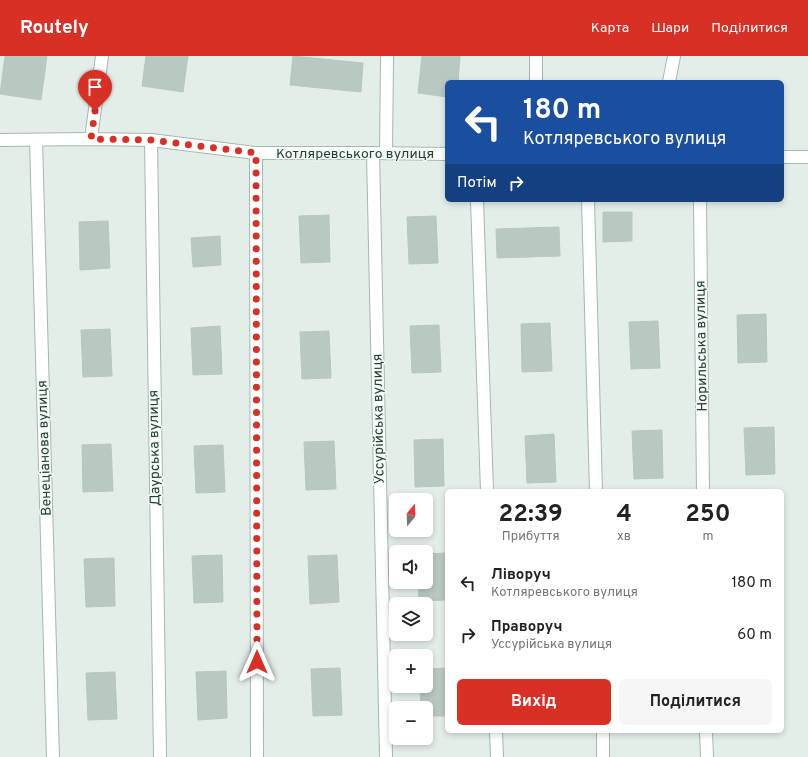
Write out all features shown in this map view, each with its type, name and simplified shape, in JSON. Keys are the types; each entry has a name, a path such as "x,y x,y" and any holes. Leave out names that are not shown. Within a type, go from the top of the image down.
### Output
{"street":[{"path":"91,139 102,56"},
{"path":"386,153 387,56"},
{"path":"536,56 536,80"},
{"path":"669,80 674,56"},
{"name":"Котляревського вулиця","path":"0,140 151,140 256,153 373,152 445,154"},
{"name":"Венеціанова вулиця","path":"36,140 53,757"},
{"name":"Даурська вулиця","path":"151,140 160,757"},
{"name":"Уссурійська вулиця","path":"373,152 386,757"},
{"path":"256,153 257,757"},
{"path":"784,156 808,156"},
{"path":"477,202 488,489"},
{"path":"588,202 596,489"},
{"name":"Норильська вулиця","path":"700,202 703,489"},
{"path":"496,733 497,757"},
{"path":"602,733 603,757"},
{"path":"706,733 707,757"}],"building":[{"path":"5,56 47,56 41,100 0,94"},
{"path":"146,56 188,56 183,92 142,86"},
{"path":"293,56 363,63 361,92 290,85"},
{"path":"422,56 460,56 458,80 445,80 445,97 418,93"},
{"path":"603,212 632,212 632,241 603,242"},
{"path":"329,215 330,262 301,263 299,216"},
{"path":"436,216 438,263 409,264 407,217"},
{"path":"108,221 110,268 80,270 79,222"},
{"path":"559,227 560,256 497,258 496,229"},
{"path":"220,236 221,265 193,267 191,238"},
{"path":"766,314 767,362 738,363 737,315"},
{"path":"658,321 660,368 631,369 629,322"},
{"path":"550,323 552,371 522,372 521,324"},
{"path":"439,325 441,372 412,373 410,326"},
{"path":"220,326 222,374 193,375 191,328"},
{"path":"110,329 112,376 83,377 81,330"},
{"path":"329,331 331,378 302,379 300,332"},
{"path":"774,427 775,474 746,475 744,428"},
{"path":"662,430 663,478 634,479 632,431"},
{"path":"554,434 556,482 527,483 525,436"},
{"path":"443,439 444,486 415,487 414,440"},
{"path":"334,441 336,489 306,490 304,442"},
{"path":"111,444 113,491 83,492 82,445"},
{"path":"223,445 225,492 196,493 194,446"},
{"path":"445,553 445,600 433,600 433,597 419,597 418,589 433,589 433,554"},
{"path":"222,555 223,602 194,603 192,556"},
{"path":"337,555 339,602 310,604 308,556"},
{"path":"114,558 115,606 86,607 84,559"},
{"path":"340,668 342,715 313,716 311,669"},
{"path":"445,668 445,716 433,716 433,701 421,701 420,693 433,693 433,669"},
{"path":"226,671 227,718 198,720 196,672"},
{"path":"115,672 117,719 88,720 86,673"}],"route":[{"path":"95,111 91,139 151,140 256,153 257,662"}]}
